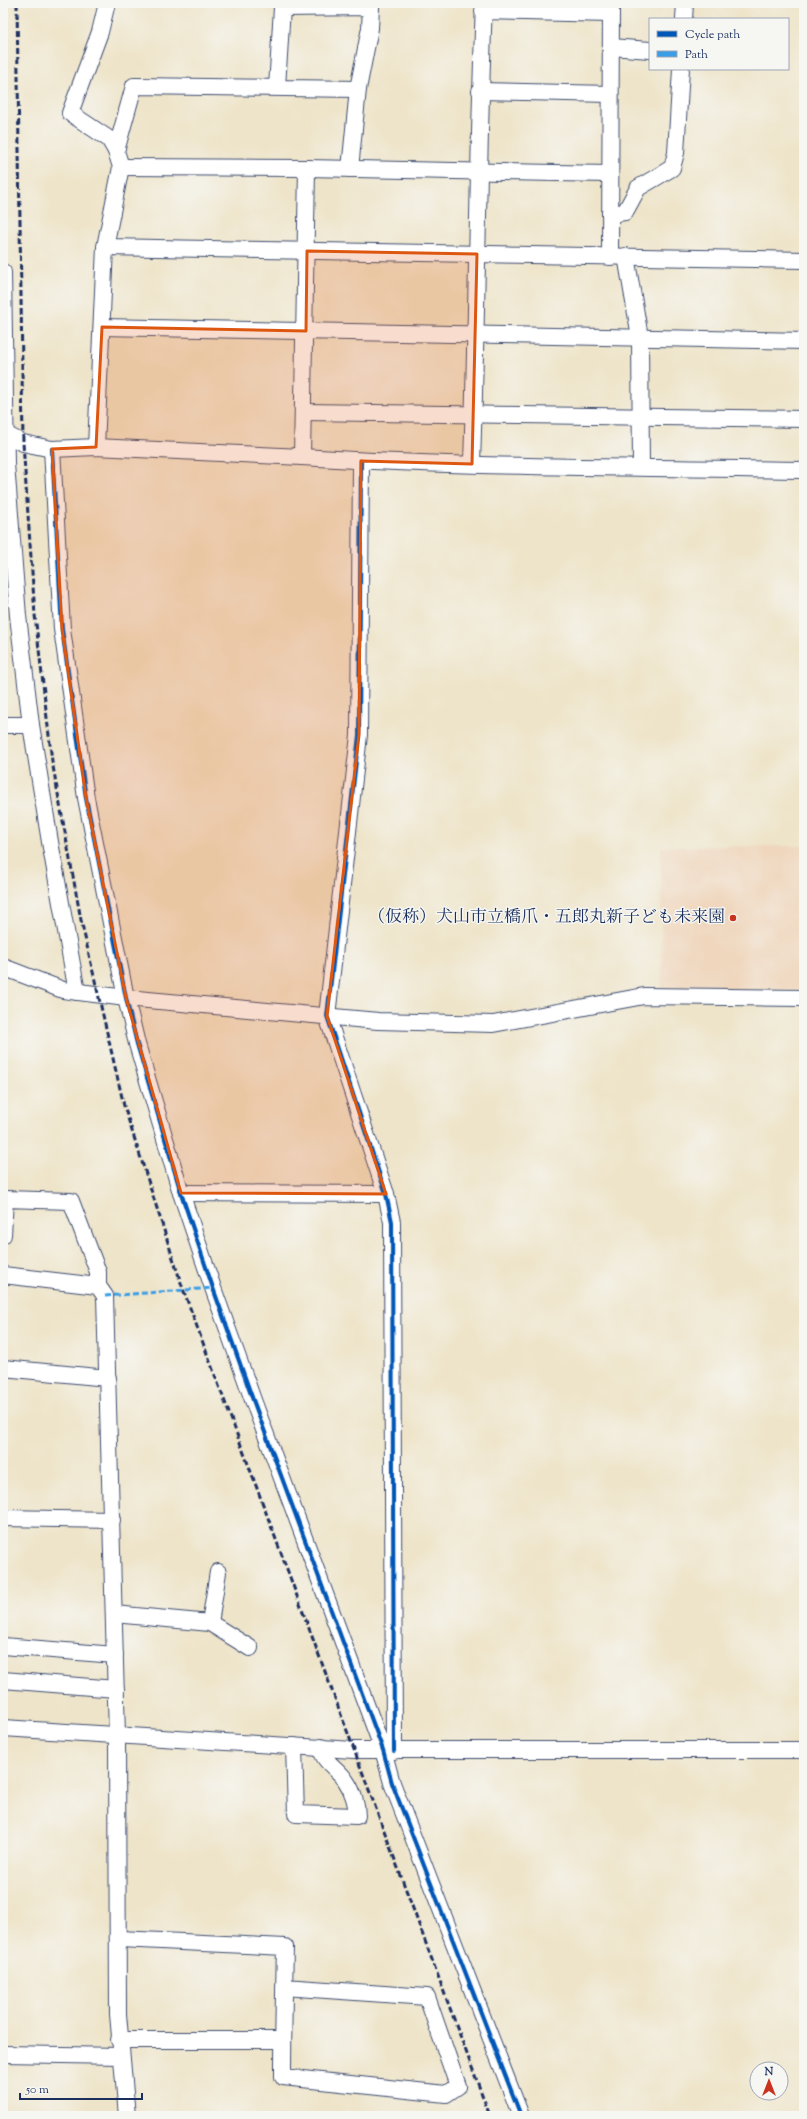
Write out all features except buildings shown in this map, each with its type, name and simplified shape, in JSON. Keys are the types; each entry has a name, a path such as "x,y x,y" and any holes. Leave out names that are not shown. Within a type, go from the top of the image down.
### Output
{"street":[{"path":"96,447 106,247 120,167 116,151 109,139 70,113 100,32 107,3"},
{"path":"684,18 685,3"},
{"path":"278,87 282,8 370,5 370,28 358,89 350,169"},
{"path":"472,464 483,7 611,8 610,214 618,256 640,338 641,467"},
{"path":"611,47 649,50"},
{"path":"610,214 625,212 638,188 672,168 676,153 681,70"},
{"path":"116,151 134,86 358,89"},
{"path":"480,91 610,94"},
{"path":"120,167 307,168 609,174"},
{"path":"302,457 306,331 307,168"},
{"path":"106,247 804,260"},
{"path":"3,272 4,434 18,616 31,724 50,842 77,992"},
{"path":"102,327 804,341"},
{"path":"303,412 804,419"},
{"path":"4,434 24,443 52,450 96,447 361,461 804,470"},
{"path":"52,450 62,629 86,798 126,998 137,1044 181,1193 253,1400 388,1751"},
{"path":"361,461 359,735 327,1016 386,1194 392,1222 388,1751 395,1790 521,2116"},
{"path":"3,725 31,724"},
{"path":"3,967 63,990 126,998 378,1021 493,1024 644,996 804,998"},
{"path":"181,1193 386,1194"},
{"path":"3,1235 5,1199 71,1202 98,1272 98,1286 106,1296 117,1736 119,2040 127,2116"},
{"path":"3,1275 98,1286"},
{"path":"3,1368 108,1378"},
{"path":"3,1518 112,1520"},
{"path":"210,1623 218,1572"},
{"path":"114,1614 210,1623 250,1648"},
{"path":"3,1646 115,1655"},
{"path":"3,1680 116,1689"},
{"path":"3,1728 388,1751 804,1750"},
{"path":"294,1746 296,1814 357,1816 357,1806 346,1781 321,1754 321,1748"},
{"path":"119,1939 285,1947 284,1987 283,2040 283,2077 446,2094 458,2086 427,1997 284,1987"},
{"path":"119,2040 283,2040"},
{"path":"3,2054 121,2056"}],"highlighted area":[{"path":"307,251 477,254 472,464 361,461 359,735 327,1016 386,1194 181,1193 126,998 86,798 62,629 52,449 96,447 102,327 306,331"}],"shaded area":[{"name":"（仮称）犬山市立橋爪・五郎丸新子ども未来園","path":"804,846 804,990 662,990 661,847"}],"railway":[{"path":"17,3 23,443 35,615 52,761 81,920 124,1106 183,1289 490,2116"}],"marked path":[{"path":"105,1296 213,1288"}],"cycle path":[{"path":"52,449 62,629 86,798 126,998 137,1044 181,1193 253,1400 383,1750 392,1783 521,2116"},
{"path":"361,461 359,735 327,1016 386,1194 392,1222 394,1751"}],"place":[{"name":"（仮称）犬山市立橋爪・五郎丸新子ども未来園","path":"733,918"}]}
